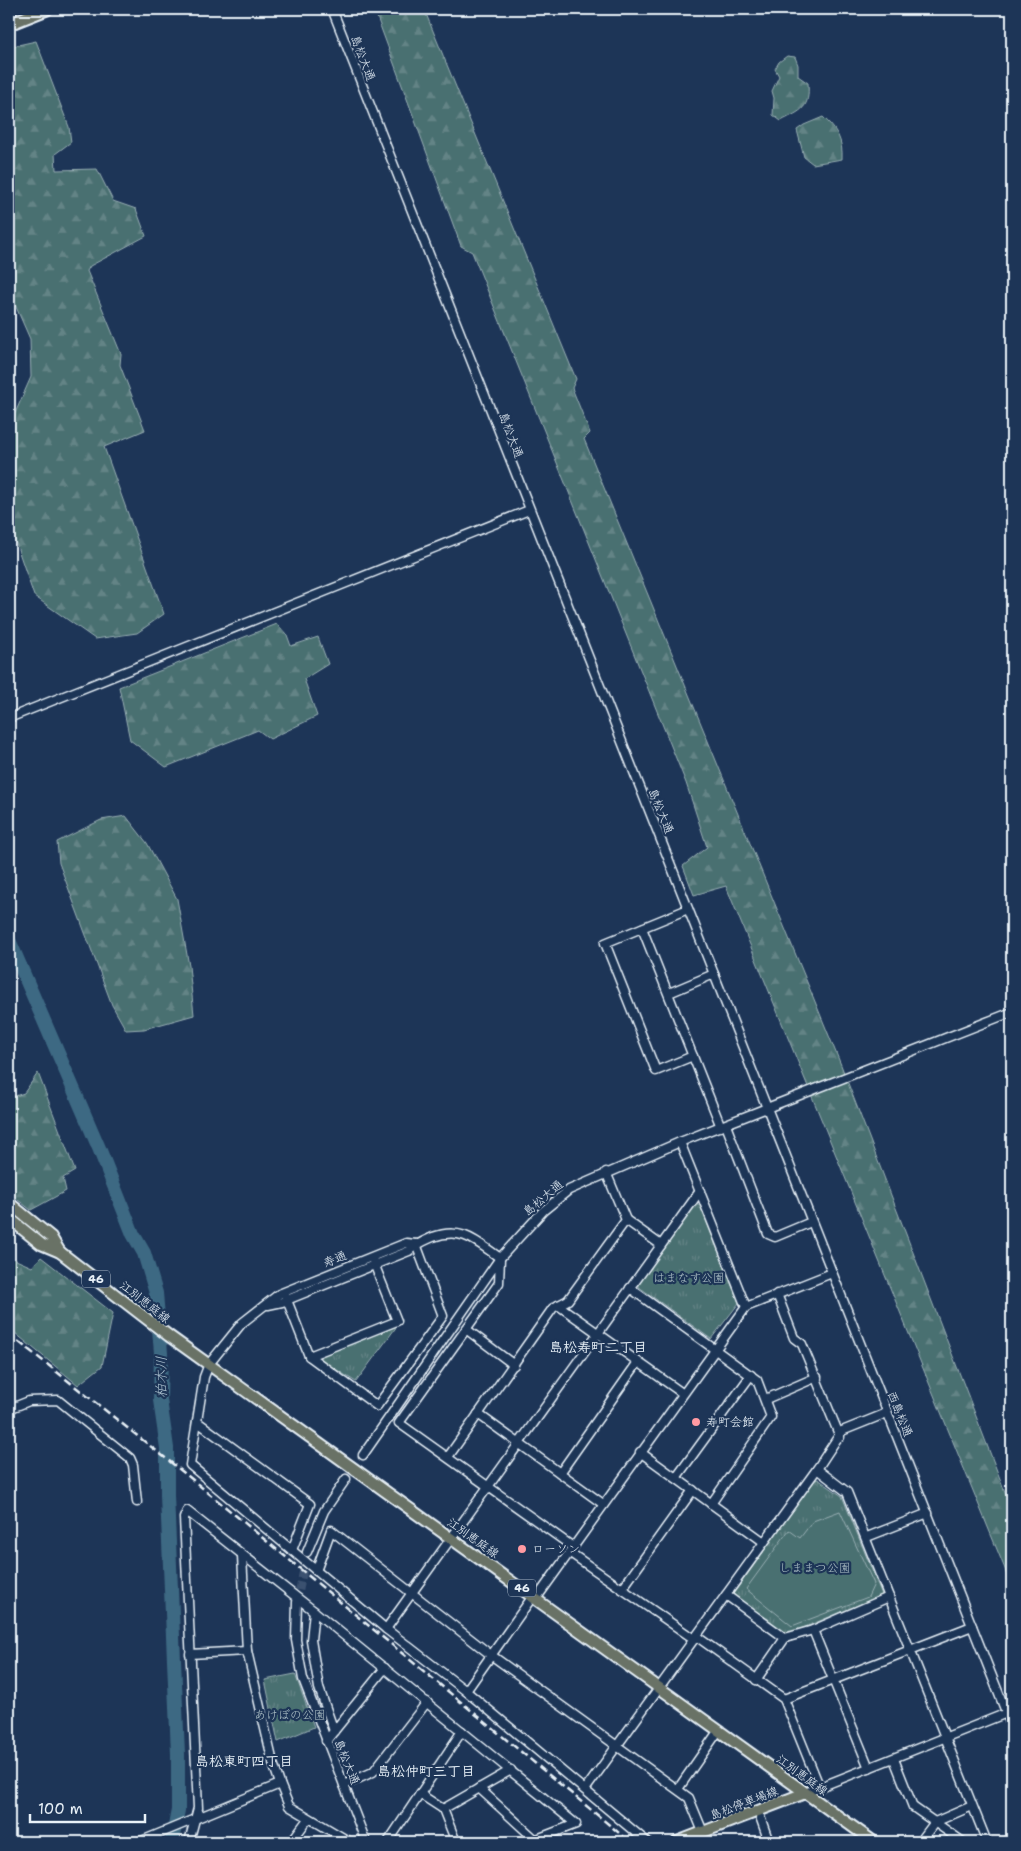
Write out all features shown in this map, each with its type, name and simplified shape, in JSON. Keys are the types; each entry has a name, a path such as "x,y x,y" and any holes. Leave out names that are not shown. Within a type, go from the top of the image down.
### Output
{"highway":[{"path":"9,24 47,9"}],"main road":[{"name":"江別恵庭線","path":"9,1203 51,1237 60,1252"},
{"name":"江別恵庭線","path":"9,1218 41,1244 60,1252 169,1336 874,1842"},
{"name":"島松停車場線","path":"677,1842 693,1840 703,1832 805,1793"}],"street":[{"name":"島松大通","path":"332,9 528,510 767,1109 606,1172 569,1190 543,1211 500,1258 363,1455"},
{"path":"9,718 528,510"},
{"path":"688,909 604,943 656,1071 693,1056"},
{"path":"642,928 693,1056 768,1234 775,1237 811,1222"},
{"path":"668,993 714,974"},
{"path":"767,1109 1012,1012"},
{"name":"西島松通","path":"767,1109 972,1626 1009,1712 1012,1727"},
{"path":"680,1142 746,1307"},
{"path":"606,1172 626,1220 661,1244"},
{"path":"386,1629 700,1191"},
{"path":"448,1457 553,1308 568,1300 626,1220"},
{"name":"寿通","path":"209,1364 242,1323 266,1305 373,1260 406,1243 416,1244 446,1232 454,1232 475,1241 500,1258"},
{"path":"286,1296 309,1356 378,1406 443,1316 416,1244"},
{"path":"500,1258 499,1283 399,1422 489,1485 622,1589 784,1699 820,1788"},
{"path":"309,1356 397,1321 373,1260"},
{"path":"466,1691 746,1307 832,1273"},
{"path":"630,1288 751,1375 757,1380 766,1399 771,1417 711,1504"},
{"path":"777,1294 794,1338 802,1344 817,1377 840,1437"},
{"path":"558,1305 682,1393"},
{"path":"466,1329 514,1365"},
{"path":"560,1473 638,1362"},
{"path":"209,1364 204,1377 190,1466 386,1629 466,1691 647,1842"},
{"path":"676,1478 751,1375"},
{"path":"766,1399 817,1377"},
{"path":"9,1409 29,1401 58,1400 130,1458 133,1465 137,1502"},
{"path":"586,1790 840,1437 842,1431 887,1413"},
{"path":"478,1414 603,1504"},
{"path":"198,1423 310,1504 292,1550"},
{"path":"640,1452 764,1542"},
{"path":"817,1469 847,1492 867,1537 987,1842"},
{"path":"306,1552 324,1511 346,1479"},
{"path":"622,1589 693,1490"},
{"path":"189,1842 198,1808 184,1518 188,1511 576,1824 538,1841 479,1788"},
{"path":"867,1537 928,1513"},
{"path":"316,1571 331,1530 491,1655 678,1789 689,1798 703,1832"},
{"path":"242,1556 247,1651 273,1763 280,1784 290,1806 308,1819 350,1842"},
{"path":"726,1596 785,1638"},
{"path":"756,1680 785,1638 813,1630 889,1597"},
{"name":"島松大通","path":"297,1602 297,1656 303,1679 366,1842"},
{"path":"314,1611 311,1640 319,1688 334,1731"},
{"path":"784,1699 972,1626"},
{"path":"813,1630 869,1768"},
{"path":"190,1654 247,1651"},
{"path":"326,1741 385,1668"},
{"path":"344,1784 373,1772 427,1702"},
{"path":"805,1793 1009,1712"},
{"path":"678,1789 719,1730"},
{"path":"388,1842 462,1731"},
{"path":"894,1758 912,1807 963,1842"},
{"path":"443,1809 511,1770"},
{"path":"139,1842 280,1784"},
{"path":"420,1794 443,1809 456,1842"},
{"path":"920,1842 935,1822 972,1806"},
{"path":"758,1811 769,1842"},
{"path":"292,1842 308,1819"}],"green space":[{"path":"374,9 424,9 576,379 572,388 590,433 584,439 841,1065 1012,1510 1012,1594 1005,1569 726,886 694,895 683,866 707,847 686,783 472,252 461,246"},
{"path":"36,41 69,127 71,142 55,154 56,170 97,169 113,201 136,209 146,236 90,266 87,271 121,354 120,365 145,430 104,447 164,614 137,633 95,639 34,596 9,523 9,427 31,377 30,339 9,291 9,155 13,146 9,134 9,47"},
{"path":"787,56 795,57 798,65 798,76 808,83 808,98 803,108 781,121 773,115 774,98 772,91 779,76 775,69 779,62"},
{"path":"823,117 838,136 842,159 813,164 804,157 797,130"},
{"path":"277,624 287,635 291,646 318,637 328,664 304,679 317,716 270,739 258,730 166,767 130,740 119,687"},
{"path":"126,816 147,843 177,899 189,966 194,1015 144,1029 126,1030 112,1005 59,863 57,842 101,820"},
{"path":"38,1073 75,1171 63,1178 66,1191 31,1210 9,1193 9,1098 24,1093"},
{"name":"はまなす公園","path":"695,1205 700,1205 739,1303 711,1339 639,1287 639,1284"},
{"path":"9,1257 32,1267 41,1257 113,1313 102,1366 78,1385 9,1328"},
{"path":"397,1326 356,1382 321,1360 322,1354"},
{"name":"しままつ公園","path":"818,1479 842,1496 882,1595 791,1633 784,1632 734,1597 733,1594 815,1480"},
{"name":"しままつ公園","path":"840,1511 874,1584 868,1597 792,1626 746,1589 789,1530 800,1538 813,1521"},
{"name":"あけぼの公園","path":"295,1674 314,1727 278,1742 265,1680"}],"waterway":[{"name":"柏木川","path":"9,940 99,1148 133,1234 144,1253 156,1293 161,1353 160,1400 167,1448 167,1495 178,1754 178,1810 172,1842"}],"tunnel":[{"path":"346,1479 363,1455"},
{"path":"297,1602 306,1557"}],"railway":[{"path":"9,1334 188,1476 630,1842"}],"place":[{"name":"寿町会館","path":"696,1422"},
{"name":"ローソン","path":"522,1549"}],"district":[{"name":"島松寿町二丁目","path":"598,1347"},
{"name":"島松東町四丁目","path":"244,1761"},
{"name":"島松仲町三丁目","path":"426,1771"}]}
